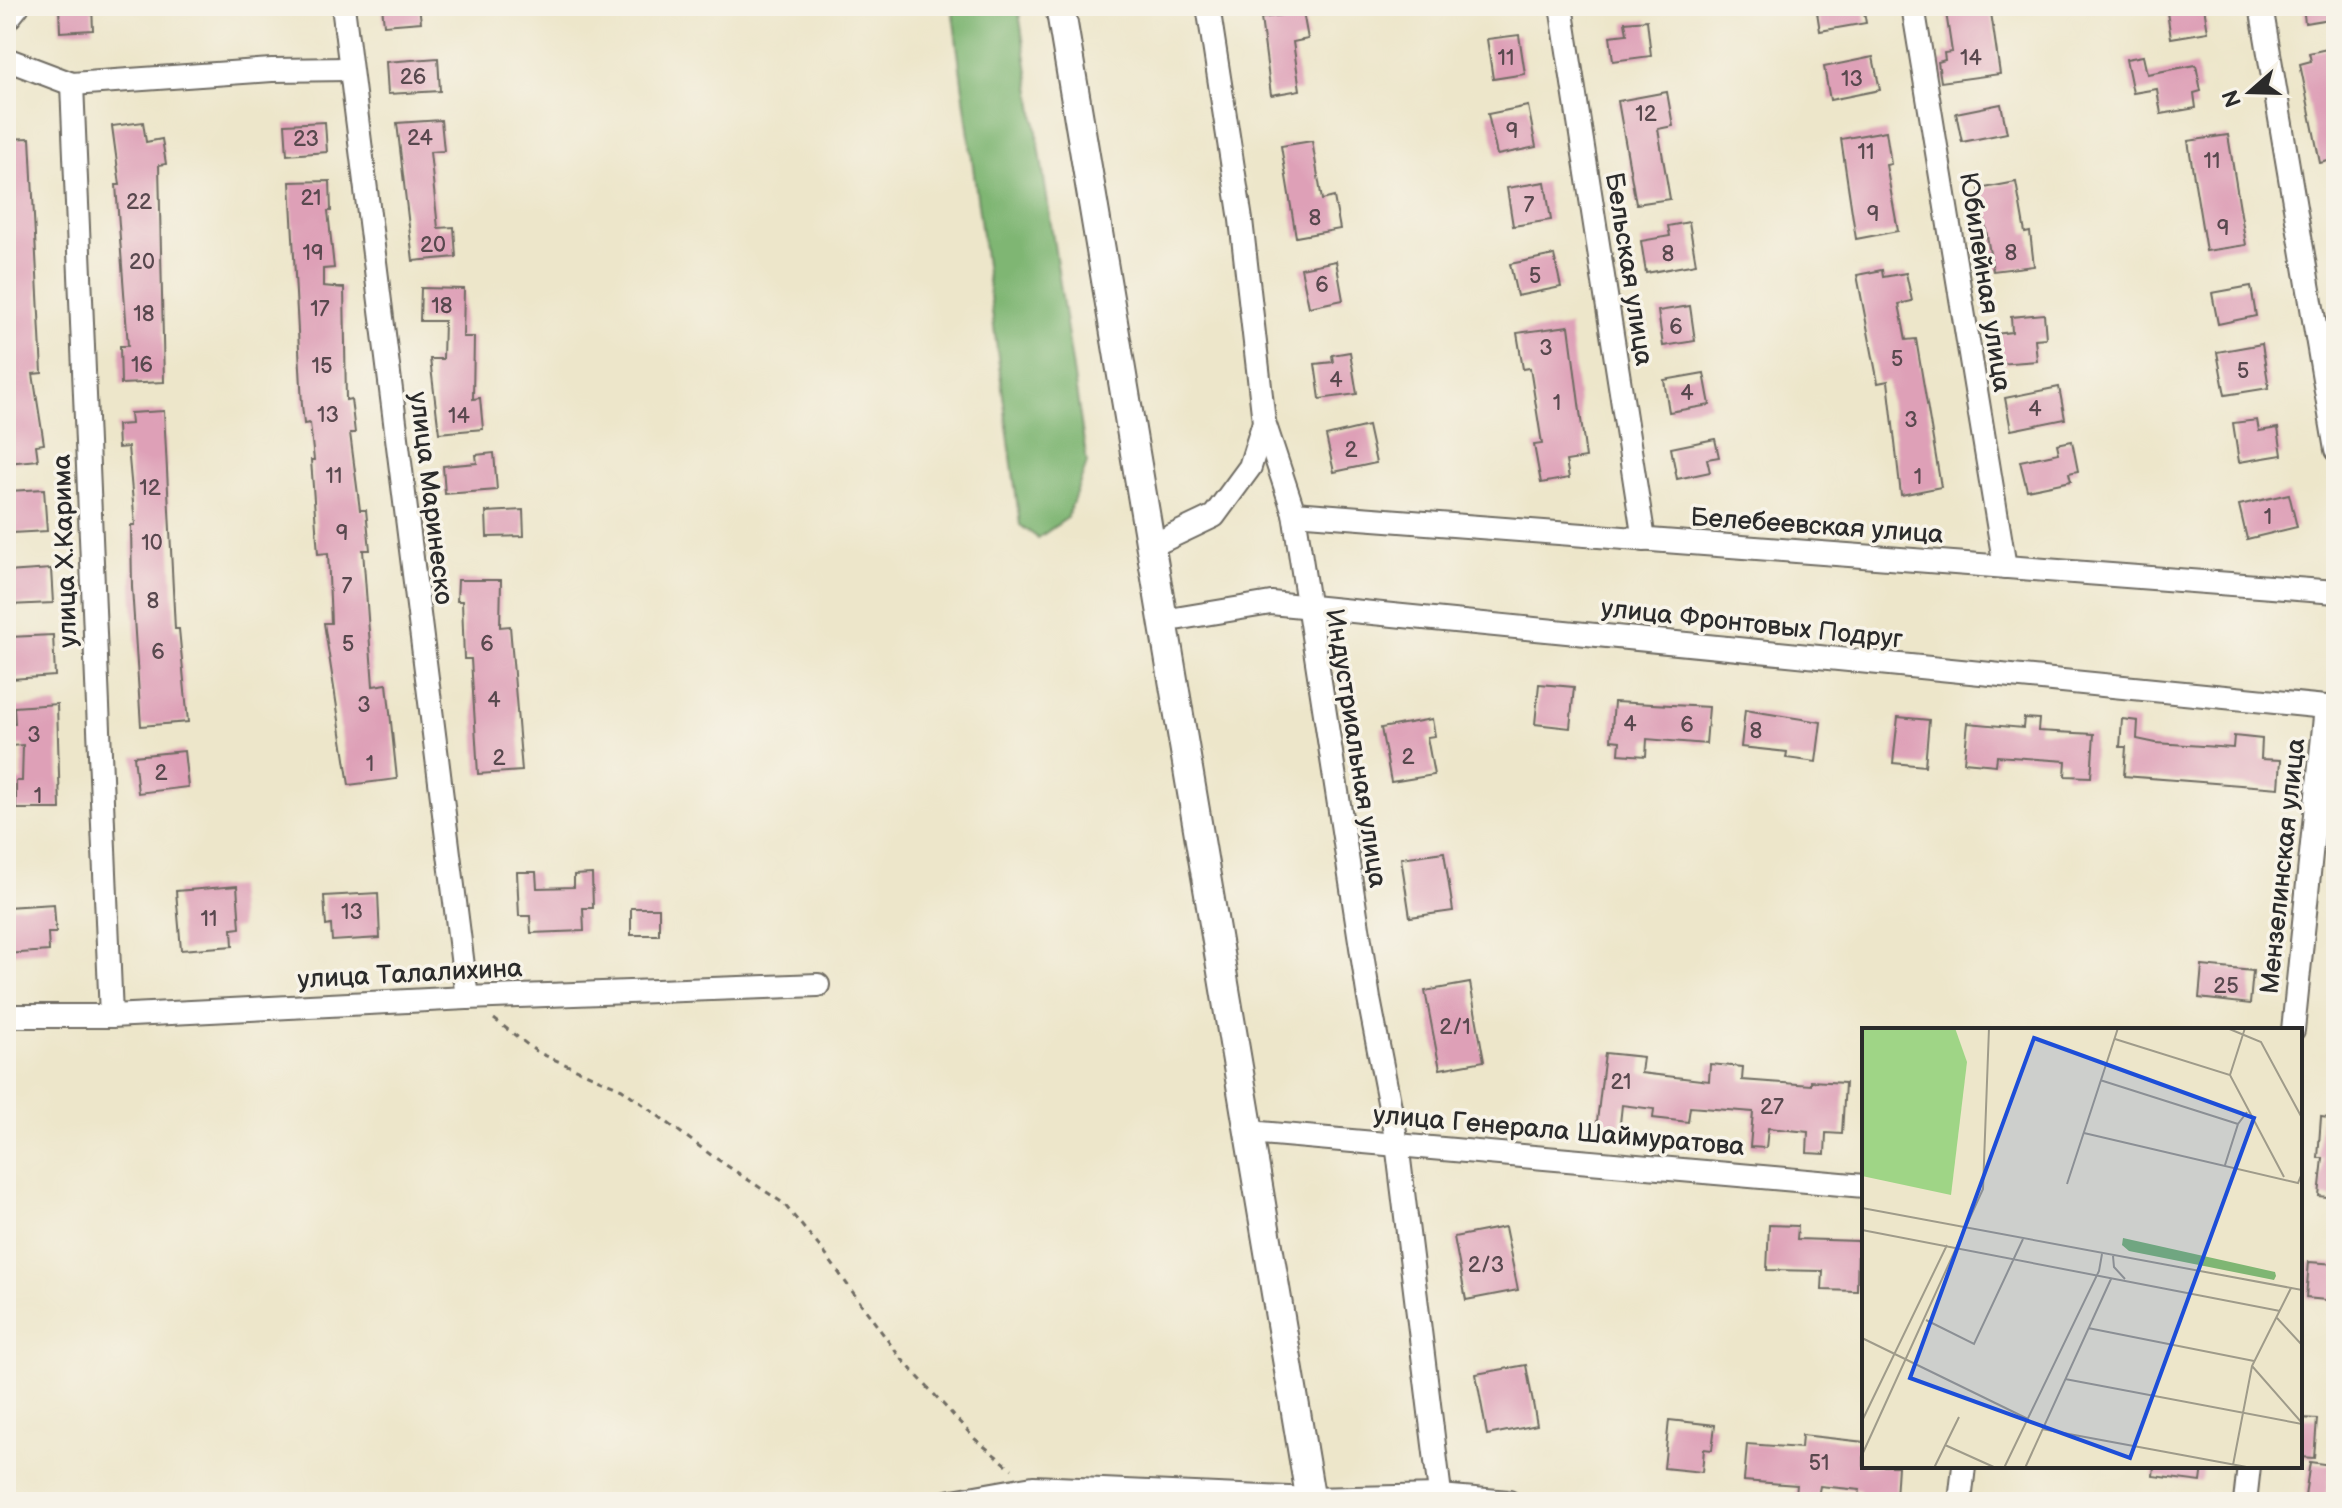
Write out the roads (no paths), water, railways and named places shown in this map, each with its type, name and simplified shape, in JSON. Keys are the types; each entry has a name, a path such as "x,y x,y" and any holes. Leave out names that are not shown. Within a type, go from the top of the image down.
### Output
{"street":[{"path":"6,21 18,6"},
{"name":"улица Маринеско","path":"343,6 467,998"},
{"path":"1060,6 1311,1501"},
{"name":"Индустриальная улица","path":"1208,6 1241,220 1264,422 1294,513 1369,999 1397,1143 1441,1499"},
{"name":"Бельская улица","path":"1561,6 1644,540"},
{"name":"Юбилейная улица","path":"1913,6 2005,567"},
{"path":"2261,6 2336,450"},
{"path":"6,59 72,84 272,70 349,69"},
{"name":"улица Х.Карима","path":"72,84 111,1016"},
{"path":"1151,546 1214,516 1250,467 1264,422"},
{"name":"Белебеевская улица","path":"1294,513 2336,592"},
{"name":"улица Фронтовых Подруг","path":"1163,621 1271,603 2331,707"},
{"name":"Мензелинская улица","path":"2293,1028 2331,707"},
{"name":"улица Талалихина","path":"6,1016 111,1016 818,985"},
{"name":"улица Генерала Шаймуратова","path":"1249,1132 1862,1186"},
{"path":"1960,1502 1964,1468"},
{"path":"2245,1502 2249,1468"},
{"path":"947,1502 1033,1487 1311,1501 1441,1499 1509,1502"}]}
